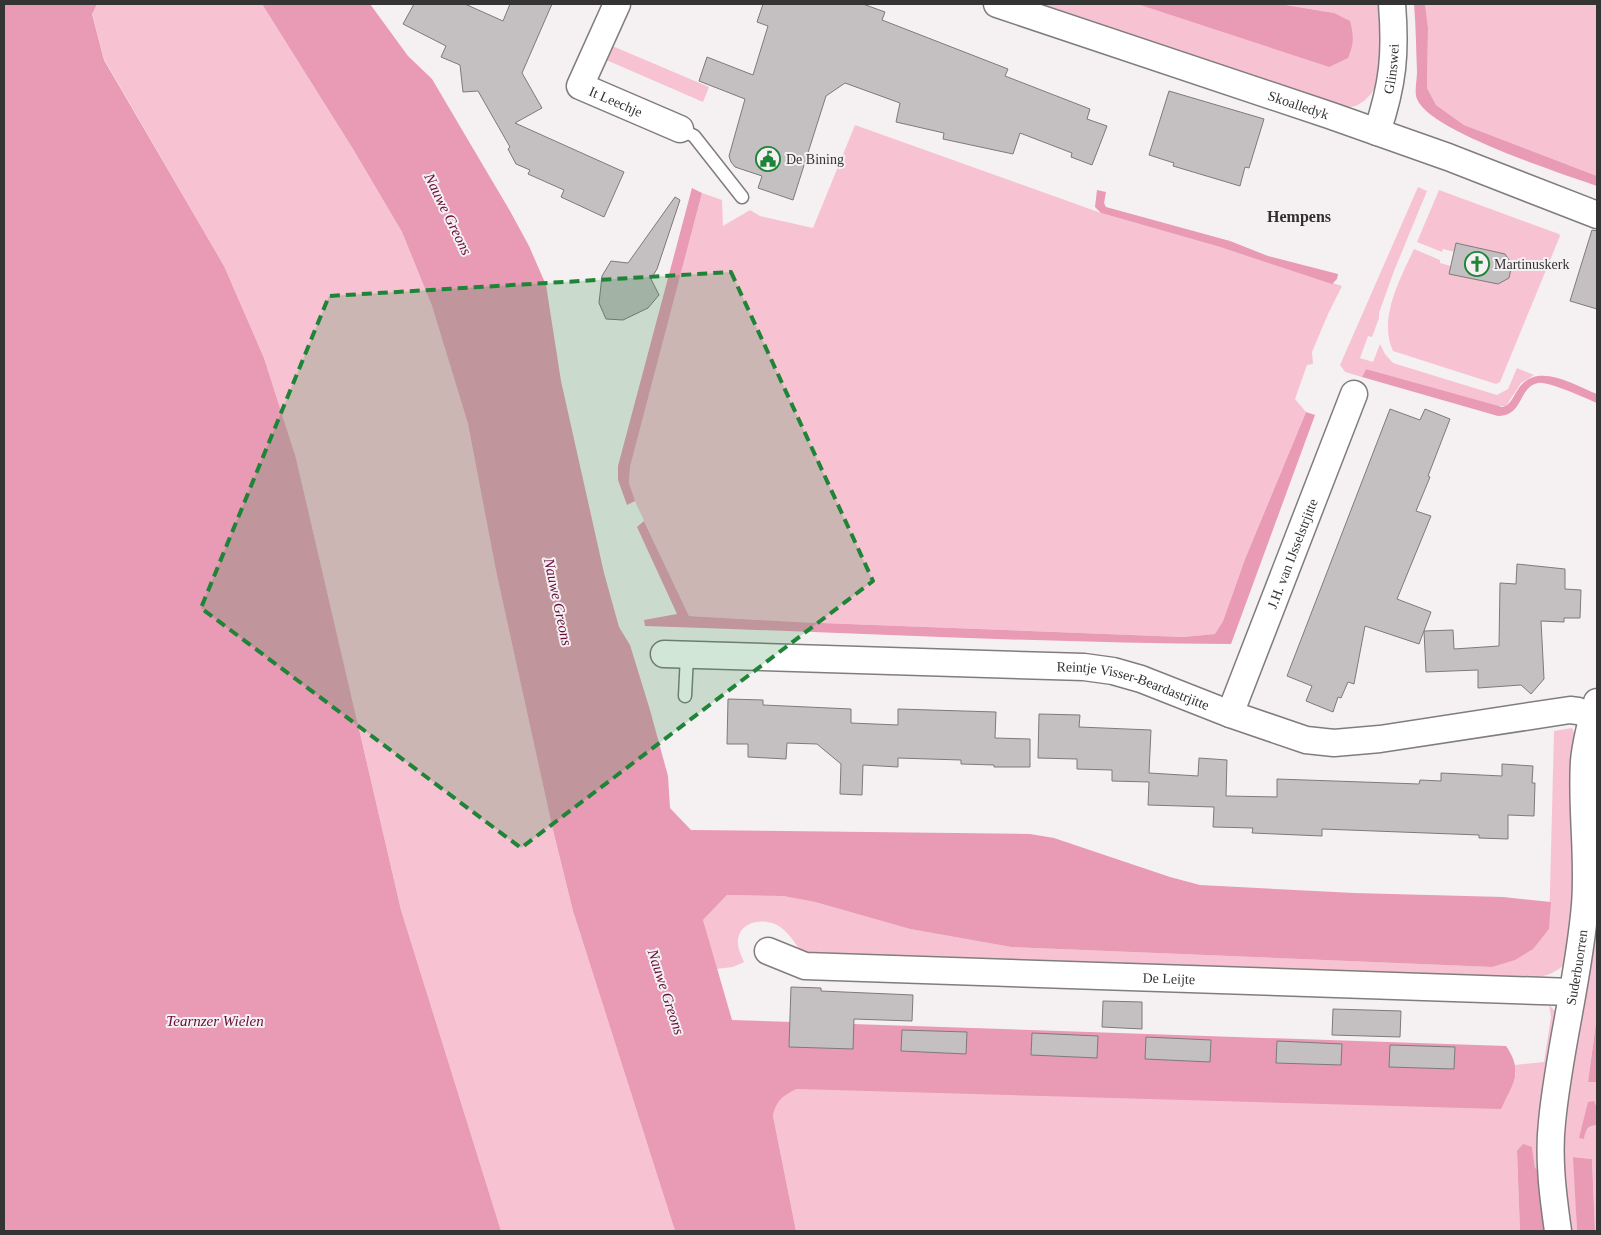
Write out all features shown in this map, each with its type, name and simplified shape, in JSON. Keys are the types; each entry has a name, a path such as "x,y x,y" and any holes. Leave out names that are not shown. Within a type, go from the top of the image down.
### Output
{"street":[{"name":"It Leechje","path":"617,4 580,86 680,129"},
{"name":"Skoalledyk","path":"997,4 1377,132 1597,215"},
{"name":"Glinswei","path":"1377,132 1387,102 1393,71 1392,4"},
{"name":"J.H. van IJsselstrjitte","path":"1230,714 1354,394"},
{"name":"Reintje Visser-Beardastrjitte","path":"676,654 1084,667 1113,671 1141,679 1230,714 1306,740 1334,743 1570,710 1595,709"},
{"name":"Suderbuorren","path":"1558,1231 1553,1191 1552,1123 1558,1072 1572,992 1591,903 1586,843 1584,762 1586,743 1595,709"},
{"name":"De Leijte","path":"768,951 805,966 1572,992"}],"lane":[{"path":"680,129 694,136 742,197"},
{"path":"676,654 686,696"}],"highlighted area":[{"path":"731,272 873,581 521,848 201,608 329,296"}],"shaded area":[{"path":"97,4 262,4 353,149 402,232 432,306 468,424 496,571 552,826 573,911 675,1231 501,1231 401,910 296,458 264,358 224,266 104,59 92,13"},
{"path":"1023,4 1137,4 1329,67 1334,13 1280,4 1385,4 1386,70 1371,94 1364,101 1356,106 1341,108"},
{"path":"1425,4 1597,4 1597,176 1464,125 1436,105 1427,88 1428,28"},
{"path":"610,45 709,87 703,102 604,59"},
{"path":"855,125 1101,213 1220,247 1342,286 1312,352 1313,364 1307,365 1295,399 1306,412 1245,559 1223,621 1216,634 1183,637 689,616 632,495 629,483 630,467 702,193 722,200 723,226 750,210 760,216 813,228"},
{"path":"1418,187 1427,191 1394,271 1372,337 1368,336 1360,358 1373,362 1380,344 1385,354 1393,363 1497,395 1508,389 1517,368 1534,375 1521,383 1506,406 1493,406 1366,369 1362,377 1345,372 1340,365"},
{"path":"1439,190 1559,234 1560,236 1500,382 1496,384 1393,351 1389,339 1389,313 1397,286 1414,249 1440,260 1440,263 1451,266 1450,274 1498,284 1509,278 1512,264 1505,254 1457,243 1455,252 1443,249 1442,252 1417,242"},
{"path":"1572,728 1576,736 1578,881 1568,960 1558,970 1540,977 1519,979 803,955 785,931 777,925 765,922 748,925 740,933 738,945 744,962 733,967 716,969 703,920 727,895 783,896 815,902 910,929 1011,947 1492,967 1549,929 1554,731"},
{"path":"1597,919 1597,1016 1588,1082 1597,1082 1597,1108 1594,1101 1584,1133 1592,1125 1597,1125 1597,1231 1595,1231 1592,1159 1574,1157 1577,1231 1564,1231 1557,1159 1594,923"},
{"path":"1549,1005 1557,1013 1544,1182 1535,1168 1532,1147 1517,1151 1520,1231 796,1231 773,1116 778,1102 797,1089 1516,1075 1515,1065 1544,1062 1551,1017"}],"water":[{"name":"Tearnzer Wielen","path":"4,4 97,4 92,14 104,60 224,266 264,358 296,458 401,910 501,1231 4,1231"},
{"name":"Nauwe Greons","path":"262,4 370,4 408,56 432,79 529,246 546,285 561,381 604,573 619,627 630,645 650,710 668,776 670,808 691,830 1030,834 1054,838 1170,877 1200,885 1354,893 1503,897 1551,902 1549,929 1533,949 1515,960 1492,967 1011,947 910,929 815,902 783,896 727,895 703,920 732,1020 1506,1046 1515,1063 1515,1078 1501,1109 797,1089 781,1099 776,1106 773,1116 796,1231 675,1231 573,911 552,826 496,571 468,424 432,306 402,232 353,149"},
{"path":"1137,4 1280,4 1334,13 1350,21 1353,36 1352,44 1348,58 1329,67"},
{"path":"1414,4 1425,4 1428,28 1427,88 1436,105 1464,125 1597,176 1597,186 1499,150 1445,124 1427,111 1417,99 1416,93"},
{"path":"692,188 702,193 630,467 629,483 635,501 627,505 618,480 618,466"},
{"path":"1097,190 1106,192 1104,203 1106,207 1230,241 1268,256 1338,274 1337,279 1332,284 1220,247 1101,213 1095,207"},
{"path":"1366,369 1502,407 1509,403 1525,382 1534,377 1554,377 1597,394 1597,403 1558,387 1538,383 1527,390 1517,407 1506,415 1498,416 1362,377"},
{"path":"1306,412 1315,415 1231,644 1011,639 645,626 644,620 677,614 637,527 644,521 689,616 1183,637 1215,634 1223,621 1245,559"},
{"path":"1597,1016 1597,1082 1588,1082"},
{"path":"1594,1101 1597,1108 1597,1125 1591,1126 1588,1129 1584,1139 1579,1138 1588,1102"},
{"path":"1523,1144 1532,1147 1535,1168 1540,1171 1545,1231 1520,1231 1517,1151"},
{"path":"1573,1157 1592,1159 1595,1231 1577,1231"}],"building":[{"path":"414,4 465,4 503,21 510,4 552,4 522,73 542,108 515,123 624,172 604,217 561,197 564,190 528,174 530,170 516,164 508,149 510,147 478,91 463,92 460,65 441,57 446,46 403,24"},
{"path":"763,4 863,4 885,12 882,20 1008,69 1005,76 1090,109 1087,119 1107,126 1092,165 1071,157 1072,153 1020,133 1013,154 943,139 944,133 896,122 900,103 845,83 826,96 793,200 758,188 762,176 735,167 729,156 745,99 699,81 707,57 753,75 768,26 757,22"},
{"path":"1169,91 1264,119 1249,168 1245,167 1240,186 1173,166 1174,163 1149,155"},
{"path":"675,197 680,200 657,269 651,279 659,295 648,308 623,320 606,319 599,303 602,276 611,261 628,263"},
{"path":"1592,230 1597,231 1597,309 1570,301"},
{"name":"Martinuskerk","path":"1456,243 1505,254 1512,264 1509,278 1498,284 1449,274"},
{"path":"1390,409 1420,420 1425,409 1450,419 1416,511 1431,516 1397,599 1431,612 1419,644 1365,626 1354,684 1348,682 1341,698 1338,697 1333,712 1306,701 1312,686 1287,676"},
{"path":"1517,564 1565,569 1565,589 1581,590 1580,618 1564,618 1564,622 1541,621 1544,679 1531,694 1521,685 1478,688 1478,670 1426,672 1424,631 1453,630 1454,649 1499,646 1500,583 1516,584"},
{"path":"728,699 763,700 763,705 851,709 851,723 898,725 898,709 996,712 995,738 1030,739 1030,767 994,767 994,765 961,764 961,760 898,758 898,767 863,765 862,795 840,794 841,764 817,744 787,743 786,759 748,757 748,744 727,744"},
{"path":"1039,714 1080,715 1079,727 1151,730 1149,773 1198,776 1199,758 1227,760 1226,796 1277,797 1277,779 1419,784 1420,780 1441,781 1441,773 1502,776 1502,764 1533,766 1532,783 1535,783 1534,816 1508,815 1508,839 1479,838 1479,835 1322,829 1322,836 1252,833 1253,828 1213,827 1214,807 1148,805 1149,782 1112,781 1112,770 1077,769 1077,759 1038,758"},
{"path":"791,987 821,988 821,991 913,995 912,1021 854,1019 853,1049 789,1047"},
{"path":"1103,1001 1142,1002 1142,1029 1102,1027"},
{"path":"1333,1009 1401,1011 1400,1037 1332,1035"},
{"path":"902,1030 967,1032 966,1054 901,1051"},
{"path":"1032,1033 1098,1036 1097,1058 1031,1055"},
{"path":"1146,1037 1211,1040 1210,1062 1145,1059"},
{"path":"1277,1041 1342,1044 1341,1065 1276,1063"},
{"path":"1390,1045 1455,1047 1454,1069 1389,1067"}],"place":[{"name":"De Bining","path":"768,159"},
{"name":"Martinuskerk","path":"1477,264"}],"district":[{"name":"Hempens","path":"1299,216"}]}
